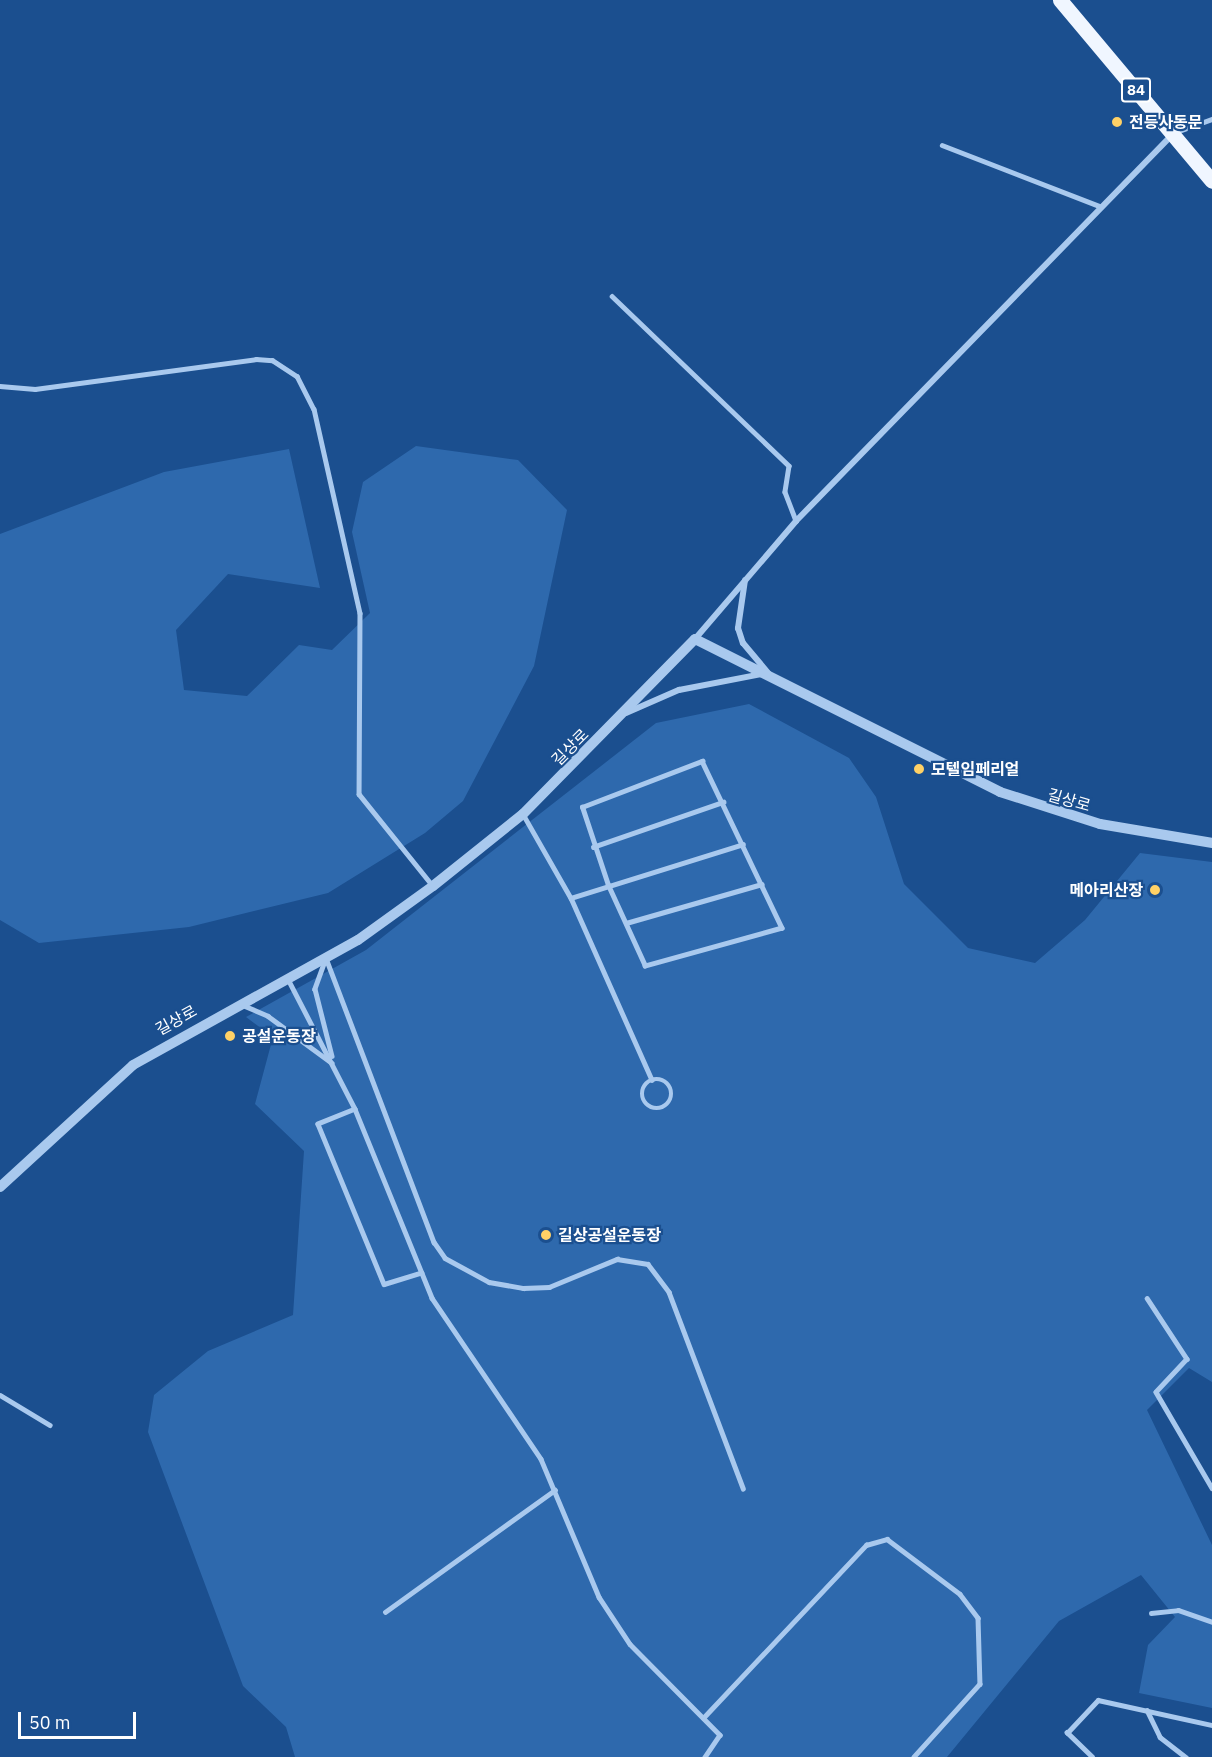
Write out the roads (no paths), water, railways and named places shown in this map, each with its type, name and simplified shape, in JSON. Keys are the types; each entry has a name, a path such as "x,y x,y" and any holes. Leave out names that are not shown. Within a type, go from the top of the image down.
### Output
{"main road":[{"name":"84","path":"1060,0 1212,181"}],"street":[{"path":"695,639 796,521 1099,206 1174,133"},
{"path":"745,579 738,628 743,643 769,673"},
{"name":"길상로","path":"0,1186 108,1084 158,1048 326,958 433,886 523,814 625,714 695,639 769,673 1000,792 1100,824 1212,843"},
{"path":"625,714 679,690 769,673"}],"lane":[{"path":"1174,133 1212,119"},
{"path":"942,145 1099,206"},
{"path":"612,296 789,466 785,492 796,521"},
{"path":"0,386 35,389 256,359 278,363 297,376 314,409 360,613 359,794 433,886"},
{"path":"702,761 743,844 782,928 645,966 608,885 581,815 587,803 702,761"},
{"path":"593,847 723,802"},
{"path":"523,814 571,898 652,1080"},
{"path":"571,898 743,844"},
{"path":"626,923 762,884"},
{"path":"326,958 316,1002 334,1065"},
{"path":"326,958 434,1242 445,1258 489,1282 523,1288 549,1287 617,1259 648,1263 669,1292 743,1488"},
{"path":"288,979 355,1109 421,1273 444,1318 528,1435 612,1619 720,1735 705,1757"},
{"path":"236,1006 268,1016 334,1065"},
{"path":"652,1080 662,1080 672,1090 669,1104 661,1109 646,1105 642,1096 652,1080"},
{"path":"355,1109 318,1124 384,1284 421,1273"},
{"path":"1147,1298 1187,1359 1156,1392 1212,1488"},
{"path":"0,1395 50,1425"},
{"path":"386,1612 555,1490"},
{"path":"703,1718 866,1545 886,1539 960,1594 978,1618 980,1684 914,1757"},
{"path":"1151,1613 1178,1610 1212,1622"},
{"path":"1092,1757 1067,1733 1098,1700 1212,1725"},
{"path":"1147,1710 1160,1737 1186,1757"}],"place":[{"name":"전등사동문","path":"1117,122"},
{"name":"모텔임페리얼","path":"919,769"},
{"name":"메아리산장","path":"1155,890"},
{"name":"공설운동장","path":"230,1036"},
{"name":"길상공설운동장","path":"546,1235"}]}
